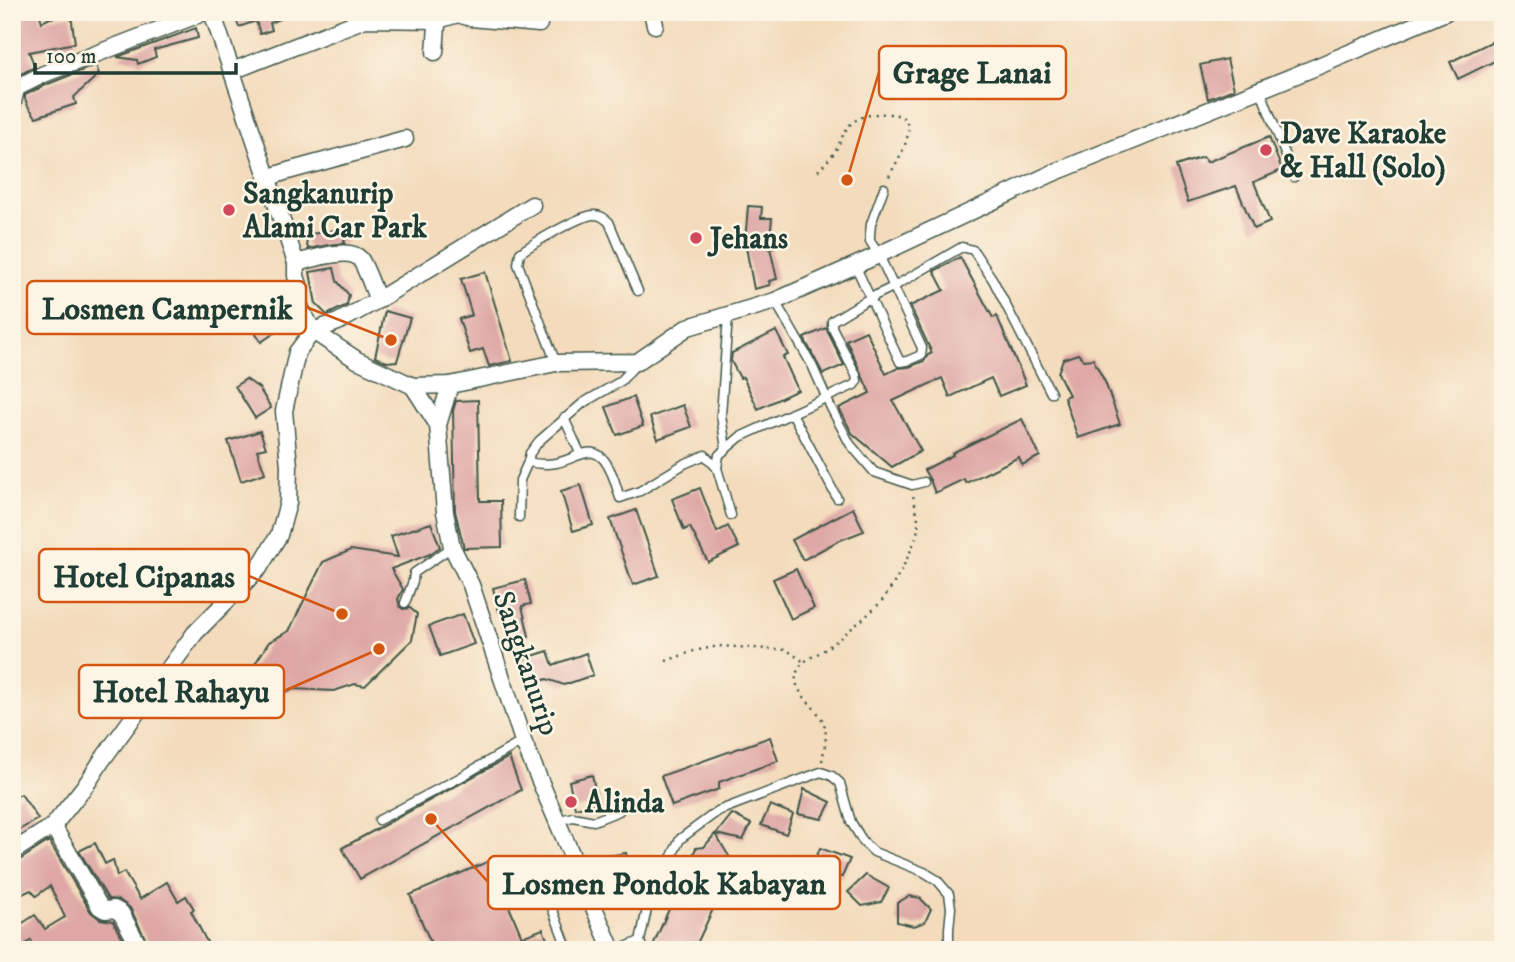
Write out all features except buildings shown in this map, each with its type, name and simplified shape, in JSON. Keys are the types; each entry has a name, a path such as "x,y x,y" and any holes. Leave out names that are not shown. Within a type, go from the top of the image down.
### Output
{"street":[{"path":"12,106 14,89 44,74 205,12"},
{"path":"212,12 296,263 301,309 313,331 357,360 414,386 450,385 556,363 637,362 688,327 775,301 1053,173 1446,12"},
{"path":"232,71 365,19 458,13 471,18 539,24"},
{"path":"435,52 438,16"},
{"path":"267,178 405,139"},
{"path":"12,852 53,826 88,782 195,633 259,568 279,535 288,502 289,466 284,411 297,352 313,331 338,322 378,300 532,205"},
{"path":"296,263 351,253 359,258 378,300"},
{"name":"Sangkanurip","path":"450,385 438,425 445,512 453,547 471,585 523,741 612,950"},
{"path":"414,386 438,425"},
{"path":"53,826 98,904 105,910 114,909 121,913 141,950"}],"lane":[{"path":"1260,89 1293,177"},
{"path":"855,265 900,362 921,355 922,348 870,241 870,224 884,188"},
{"path":"556,363 518,264 520,253 535,242 590,215 601,216 609,222 638,291"},
{"path":"717,468 719,455 740,437 854,385 857,380 832,327 832,321 962,247 972,250 993,280 1051,393"},
{"path":"775,301 799,341 850,444 874,472 912,485 924,482"},
{"path":"726,449 721,415 727,316"},
{"path":"520,517 520,480 530,453 539,441 583,402 621,381 637,362"},
{"path":"792,413 837,498"},
{"path":"564,418 580,453"},
{"path":"528,462 540,465 554,463 588,451 600,455 610,469 620,498 640,491 674,469 705,455 717,468 732,514"},
{"path":"405,603 414,573 453,547"},
{"path":"379,820 523,741"},
{"path":"618,950 641,945 647,909 680,839 718,810 821,772 840,783 851,822 864,843 874,852 924,872 937,880 948,894 951,908 949,950"},
{"path":"555,821 573,817 594,821 620,811"},
{"path":"503,884 525,877 544,887 568,950"}],"path":[{"path":"818,171 835,151 850,124 859,118 878,113 897,114 903,117 909,126 908,136 884,188"},
{"path":"821,772 826,733 822,719 799,690 797,671 804,662 824,650 882,601 909,557 918,527 912,485"},
{"path":"666,661 719,646 787,650 804,662"}],"place":[{"name":"Dave Karaoke & Hall (Solo)","path":"1266,150"},
{"name":"Grage Lanai","path":"847,180"},
{"name":"Sangkanurip Alami Car Park","path":"229,210"},
{"name":"Jehans","path":"696,238"},
{"name":"Losmen Campernik","path":"391,340"},
{"name":"Hotel Cipanas","path":"342,614"},
{"name":"Hotel Rahayu","path":"379,649"},
{"name":"Alinda","path":"571,802"},
{"name":"Losmen Pondok Kabayan","path":"431,819"}]}
